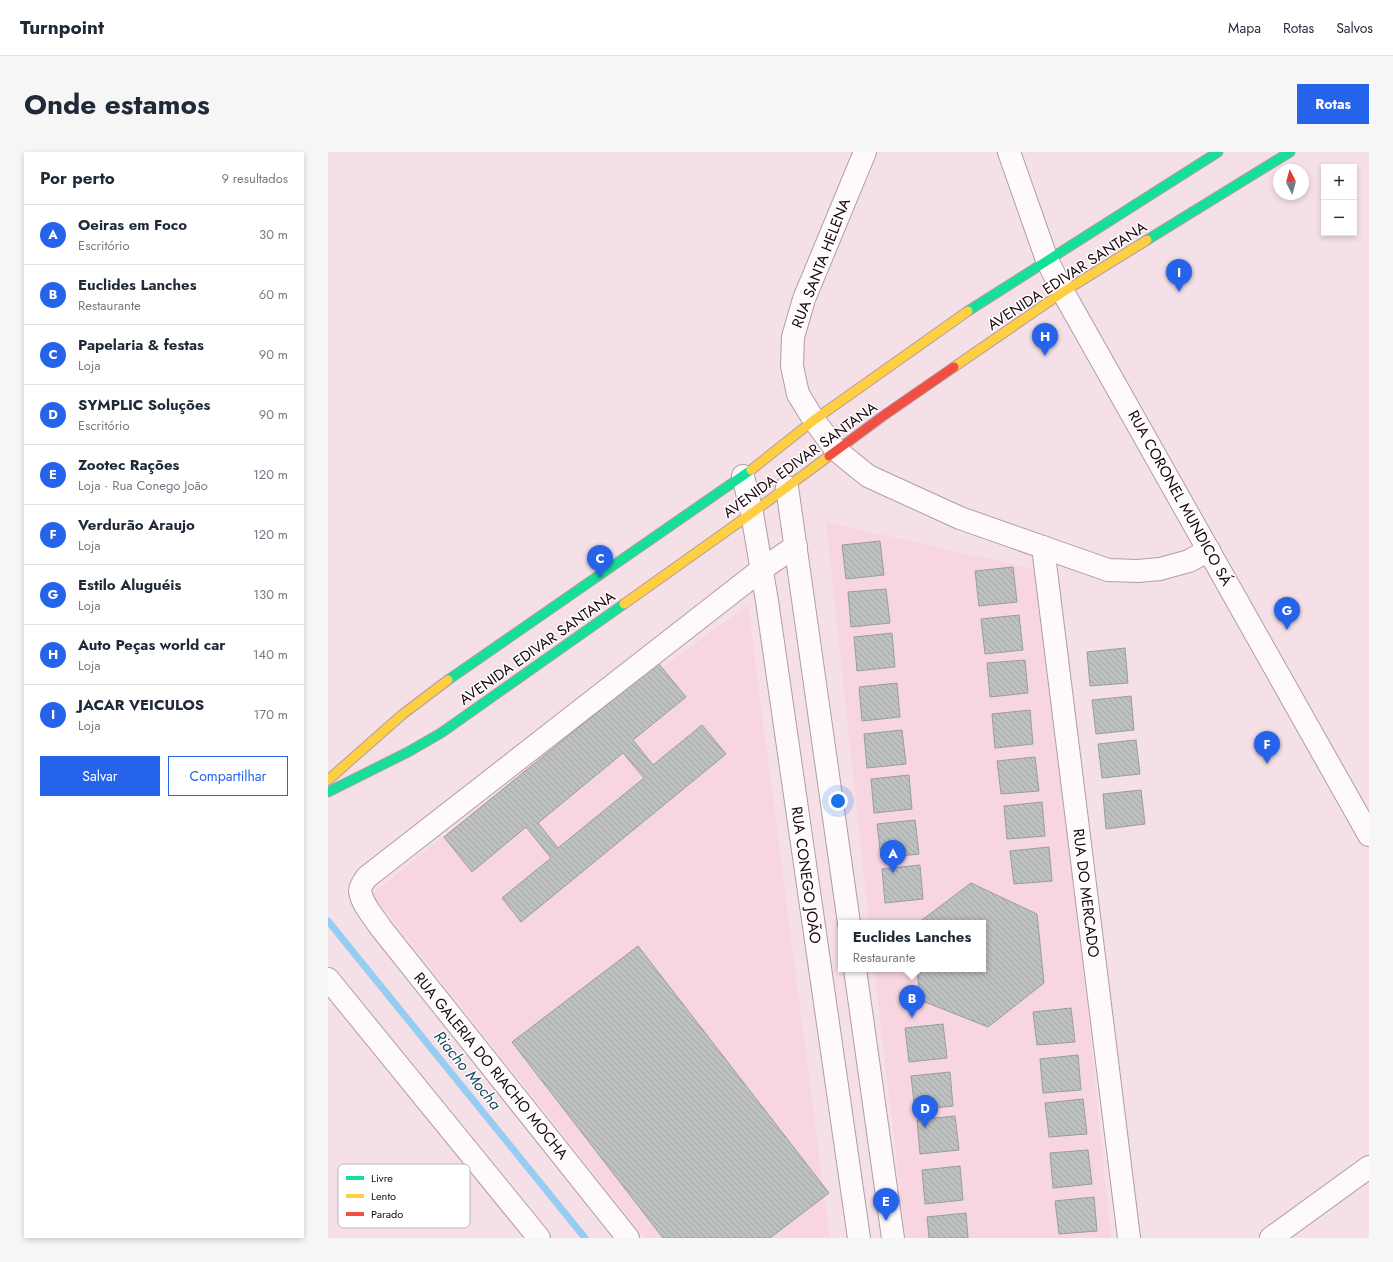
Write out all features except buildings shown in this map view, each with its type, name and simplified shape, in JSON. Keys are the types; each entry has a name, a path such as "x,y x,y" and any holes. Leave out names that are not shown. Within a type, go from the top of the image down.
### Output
{"highway":[{"name":"AVENIDA EDIVAR SANTANA","path":"328,780 403,714 436,688 742,476 814,420 961,316 1218,152"},
{"name":"AVENIDA EDIVAR SANTANA","path":"328,792 408,752 441,733 752,513 883,416 1063,292 1290,152"}],"street":[{"name":"RUA SANTA HELENA","path":"865,152 804,299 793,337 792,366 798,394 814,420 836,450 868,476 960,518 1108,570 1138,571 1160,569 1189,561 1209,550"},
{"name":"RUA CORONEL MUNDICO SÁ","path":"1009,152 1047,260 1063,292 1369,835"},
{"path":"742,476 752,513"},
{"path":"787,487 849,920"},
{"name":"RUA CONEGO JOÃO","path":"752,513 762,569 858,1238"},
{"path":"762,569 796,546"},
{"name":"RUA DO MERCADO","path":"1043,547 1129,1238"},
{"name":"RUA GALERIA DO RIACHO MOCHA","path":"628,1238 381,928 366,907 360,890 367,877 762,569"},
{"path":"821,974 838,971"},
{"path":"855,972 893,1238"},
{"path":"328,979 539,1238"},
{"path":"1271,1238 1369,1167"}],"shaded area":[{"path":"826,522 1034,569 1067,767 1075,885 1111,1238 906,1238 874,972 986,972 986,920 869,920"},
{"path":"748,605 830,1238 645,1238 372,894 553,747"}],"waterway":[{"name":"Riacho Mocha","path":"328,921 585,1238"}],"traffic: fast":[{"path":"968,311 1218,152"},
{"path":"1147,240 1290,152"},
{"path":"448,680 751,470"},
{"path":"328,792 408,752 441,733 624,604"}],"traffic: slow":[{"path":"954,367 1063,292 1147,240"},
{"path":"751,470 814,420 968,311"},
{"path":"624,604 829,456"},
{"path":"328,780 403,714 448,680"}],"traffic: jam":[{"path":"829,456 883,416 954,367"}],"place":[{"name":"JACAR VEICULOS","path":"1179,292"},
{"name":"Auto Peças world car","path":"1045,356"},
{"name":"Papelaria & festas","path":"600,578"},
{"name":"Estilo Aluguéis","path":"1287,630"},
{"name":"Verdurão Araujo","path":"1267,764"},
{"name":"Oeiras em Foco","path":"893,873"},
{"name":"Euclides Lanches","path":"912,1018"},
{"name":"SYMPLIC Soluções","path":"925,1128"},
{"name":"Zootec Rações","path":"886,1221"}]}
